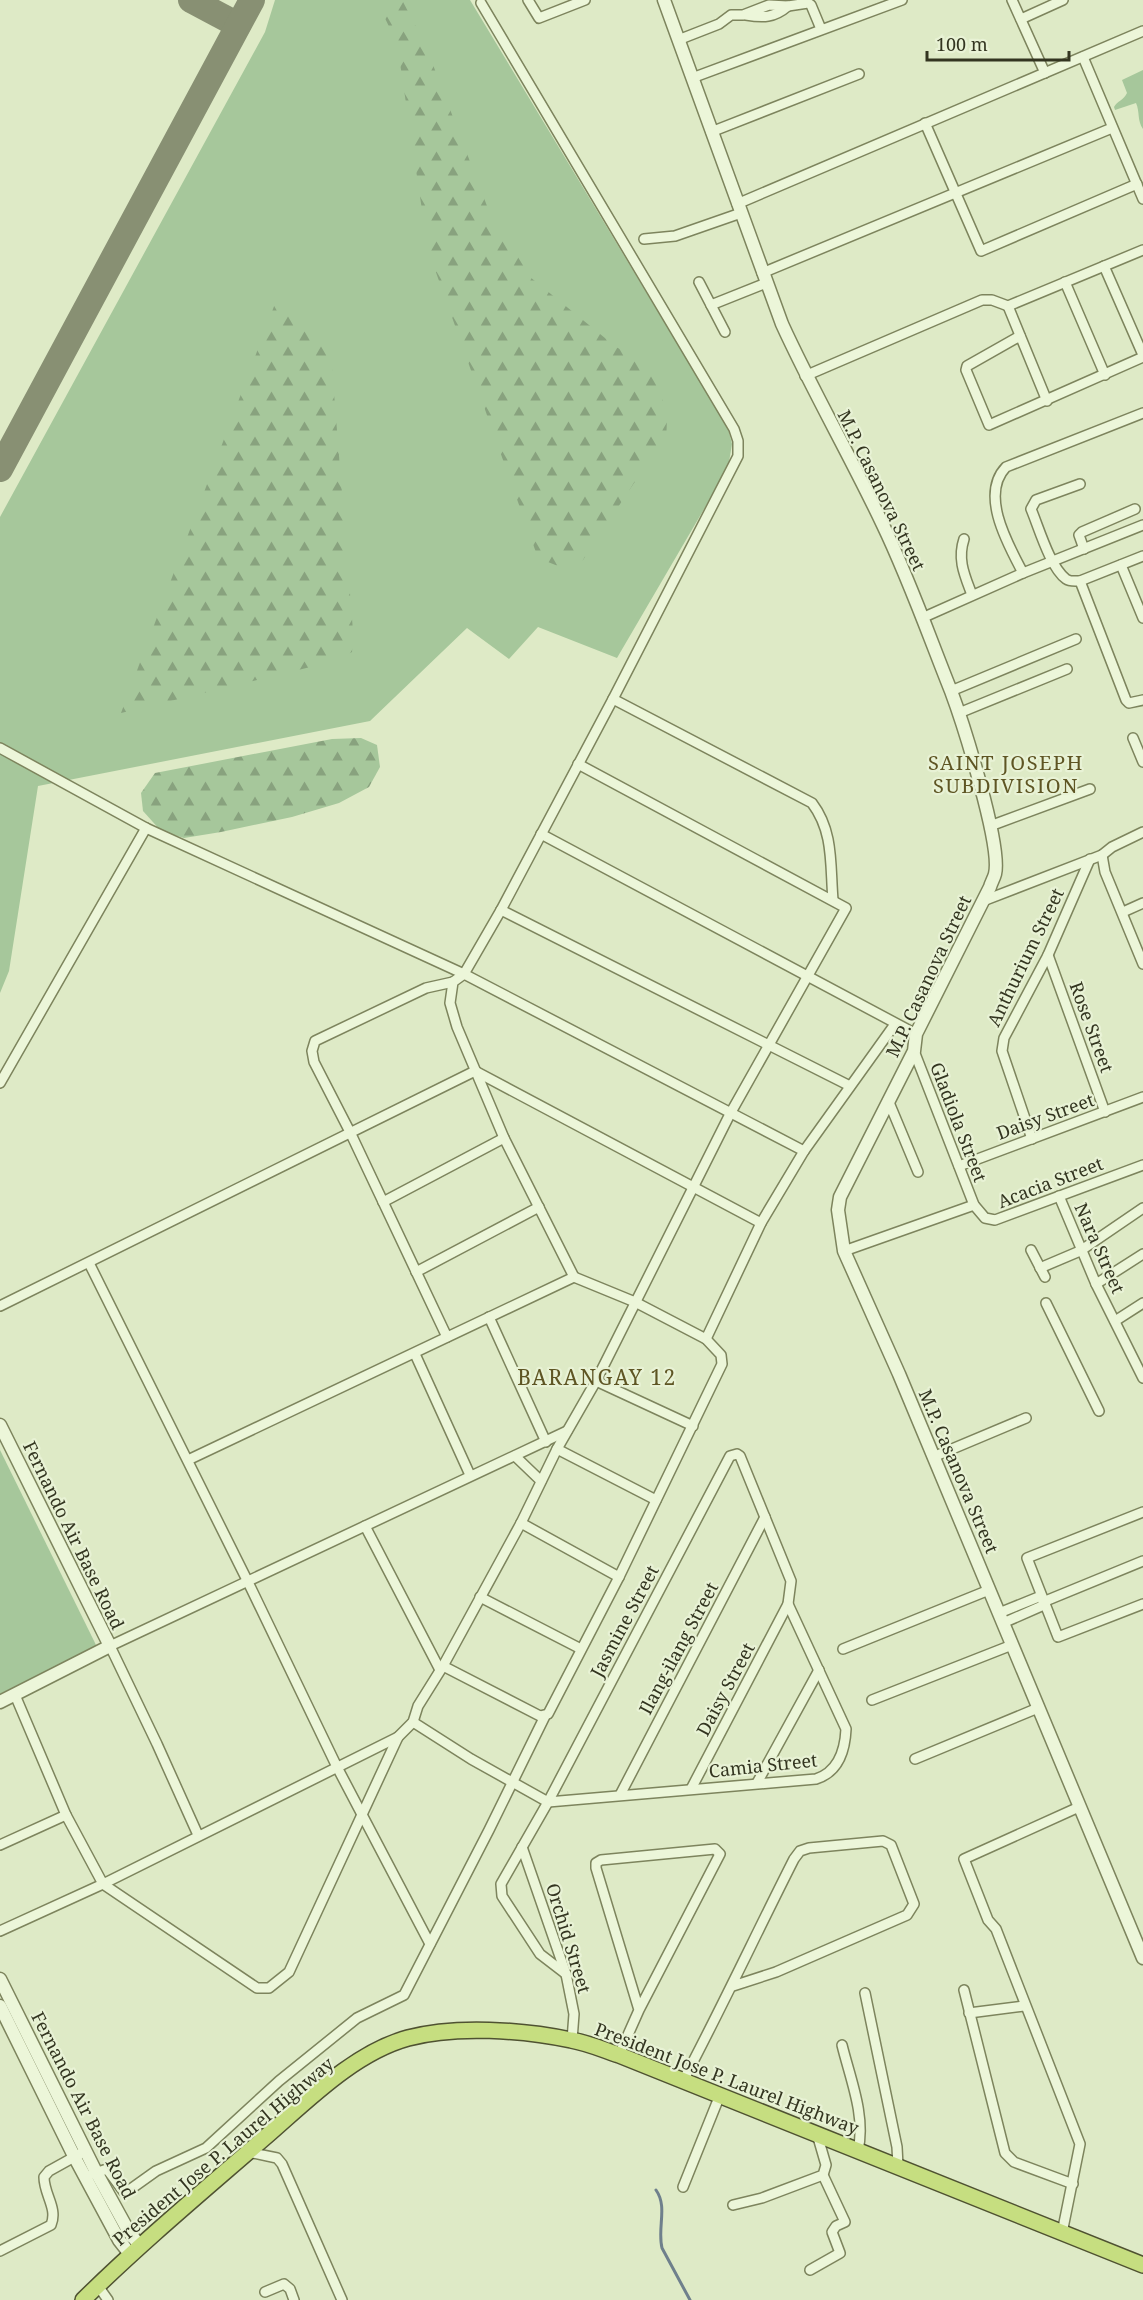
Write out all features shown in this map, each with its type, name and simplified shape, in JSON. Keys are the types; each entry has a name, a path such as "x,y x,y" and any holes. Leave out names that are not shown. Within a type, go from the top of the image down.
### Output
{"highway":[{"name":"President Jose P. Laurel Highway","path":"83,2300 135,2250 248,2152 314,2095 353,2066 385,2046 407,2038 465,2031 505,2032 572,2040 619,2055 1143,2265"}],"street":[{"path":"528,0 539,18 585,0"},
{"name":"M.P. Casanova Street","path":"664,0 764,278 805,376 841,440 884,526 951,691 990,826 995,857 996,873 916,1034 914,1051 840,1197 838,1210 844,1251 1143,1958"},
{"path":"692,78 902,0"},
{"path":"1012,0 1045,73"},
{"path":"1021,19 1063,0"},
{"path":"447,1337 350,1132 314,1062 312,1051 315,1041 426,988 453,982 464,974 501,910 614,699 738,456 738,441 734,429 481,3"},
{"path":"678,40 719,24 731,15 769,17 779,14 788,6 808,3 821,29"},
{"path":"644,239 675,236 925,123 1143,31"},
{"path":"1083,57 1143,199"},
{"path":"711,132 859,74"},
{"path":"925,123 981,251 1137,184"},
{"path":"711,305 764,278 956,193 1113,128"},
{"path":"805,376 982,300 992,300 1008,306 1143,250"},
{"path":"1020,336 967,366 970,381 989,425 1047,401 1143,356 1104,266"},
{"path":"699,282 725,332"},
{"path":"1065,282 1105,375"},
{"path":"1008,306 1047,401"},
{"path":"1023,573 995,510 1000,473 1006,467 1143,413"},
{"path":"1080,484 1036,500 1031,509 1053,561 1066,579 1080,581 1143,556"},
{"path":"1084,549 1079,535 1082,532 1135,509"},
{"path":"922,618 1023,573 1143,525"},
{"path":"964,539 960,551 962,567 972,596"},
{"path":"1121,565 1143,618"},
{"path":"1080,581 1126,700 1129,704 1143,700"},
{"path":"951,691 1076,639"},
{"path":"959,713 1067,669"},
{"path":"614,699 812,803 827,830 833,900"},
{"path":"1133,738 1143,762"},
{"path":"0,748 146,828 464,974 804,1151"},
{"path":"0,1931 103,1884 398,1737 413,1722 418,1706 442,1668 521,1523 557,1449 596,1381 730,1114 846,908 578,765"},
{"path":"990,826 1090,789"},
{"path":"0,1083 146,828"},
{"path":"982,901 1102,855 1112,847 1143,832"},
{"path":"542,834 916,1034"},
{"path":"1102,855 1105,872 1143,964"},
{"name":"Anthurium Street","path":"1032,1139 1002,1051 1004,1038 1048,955 1090,859"},
{"path":"1123,912 1143,903"},
{"path":"501,910 850,1086"},
{"name":"Rose Street","path":"1048,955 1105,1112"},
{"path":"91,2174 107,2169 124,2192 156,2172 206,2148 279,2081 357,2018 404,1995 545,1716 619,1577 722,1364 721,1355 706,1339 635,1302 574,1277 504,1138 475,1071 450,1003 453,982"},
{"path":"706,1339 761,1223 804,1151 895,1024"},
{"name":"Gladiola Street","path":"914,1051 974,1205"},
{"path":"0,1306 475,1071"},
{"path":"475,1071 761,1223"},
{"name":"Daisy Street","path":"959,1166 1143,1098"},
{"path":"888,1100 918,1172"},
{"path":"383,1202 504,1138"},
{"name":"Acacia Street","path":"974,1205 985,1218 995,1220 1143,1165"},
{"name":"Nara Street","path":"1059,1196 1080,1251 1143,1378"},
{"path":"844,1251 974,1205"},
{"path":"416,1272 539,1207"},
{"path":"1040,1268 1080,1251 1143,1208"},
{"path":"1031,1250 1045,1277"},
{"path":"1096,1284 1143,1254"},
{"path":"89,1263 188,1460 337,1767 430,1944"},
{"path":"188,1460 574,1277"},
{"path":"1046,1303 1099,1411"},
{"path":"1115,1321 1143,1303"},
{"path":"489,1317 546,1442"},
{"path":"415,1354 470,1475"},
{"path":"1134,1361 1143,1355"},
{"path":"596,1381 693,1426"},
{"path":"933,1457 1026,1418"},
{"name":"Fernando Air Base Road","path":"0,1425 110,1646 0,1702"},
{"path":"198,1835 158,1744 110,1646 567,1431"},
{"path":"557,1449 656,1500"},
{"name":"Jasmine Street","path":"566,1974 540,1954 502,1896 501,1884 548,1802 730,1456 737,1454 740,1456 765,1517"},
{"path":"515,1456 541,1481"},
{"path":"1143,1512 1027,1558 1058,1637 1143,1604"},
{"path":"765,1517 791,1581 788,1604"},
{"name":"Ilang-ilang Street","path":"620,1795 765,1517"},
{"path":"521,1523 619,1577"},
{"path":"365,1526 442,1668 540,1716 545,1716"},
{"path":"1001,1618 1143,1561"},
{"path":"843,1649 989,1590"},
{"path":"480,1597 581,1649"},
{"name":"Daisy Street","path":"691,1789 788,1604"},
{"name":"Camia Street","path":"548,1802 816,1779 828,1775 835,1767 845,1744 846,1729 788,1604"},
{"path":"872,1700 1012,1645"},
{"path":"757,1783 819,1671"},
{"path":"15,1695 66,1815 103,1884 257,1988 269,1988 290,1972 398,1737"},
{"path":"915,1759 1038,1708"},
{"path":"413,1722 548,1802"},
{"path":"1062,2233 1080,2144 1064,2099 1024,2006 996,1929 988,1920 964,1859 1079,1807"},
{"path":"0,1845 66,1815"},
{"path":"683,2081 800,1851 809,1848 883,1841 891,1845 914,1904 907,1915 776,1972 733,1986"},
{"name":"Orchid Street","path":"522,1847 566,1974 574,2014 572,2040"},
{"path":"619,2055 639,2010 720,1854 715,1849 601,1860 596,1863 639,2010"},
{"name":"Fernando Air Base Road","path":"0,1979 31,2056 104,2199 129,2232 135,2250"},
{"path":"964,1990 1005,2153 1014,2162 1072,2184"},
{"path":"865,1993 897,2147 898,2166"},
{"name":"Fernando Air Base Road","path":"0,2006 31,2056"},
{"path":"969,2013 1024,2006"},
{"path":"842,2045 857,2108 861,2139 858,2150"},
{"path":"683,2187 720,2095"},
{"path":"733,2205 762,2198 822,2175 826,2165 817,2134"},
{"path":"248,2152 277,2158 282,2164 342,2300"},
{"path":"0,2251 51,2225 54,2211 44,2186 44,2177 49,2171 80,2154"},
{"path":"810,2270 840,2253 833,2228 845,2222 822,2175"},
{"path":"265,2292 284,2284 290,2289 294,2300"},
{"path":"98,2286 108,2300"}],"green space":[{"path":"275,0 470,0 728,428 732,444 728,468 617,658 538,627 509,659 467,628 370,721 38,786 9,971 0,993 0,517 265,32"},
{"path":"374,0 402,0 425,44 487,206 530,277 616,347 647,364 657,378 667,417 666,446 634,483 583,560 563,568 538,558 428,250 397,43"},
{"path":"1143,70 1143,129 1136,103 1115,110 1114,107 1127,93 1122,80"},
{"path":"276,301 299,314 325,339 332,368 353,631 352,652 335,661 121,713"},
{"path":"361,738 377,745 380,767 369,787 339,803 292,817 184,838 161,831 143,811 141,793 155,773 332,739"},
{"path":"0,1450 97,1647 0,1694"}],"waterway":[{"path":"656,2190 662,2211 662,2248 690,2300"}],"taxiway":[{"path":"191,0 238,25"},
{"path":"0,469 252,0"}],"district":[{"name":"SAINT JOSEPH SUBDIVISION","path":"1006,774"},
{"name":"BARANGAY 12","path":"597,1377"}]}
